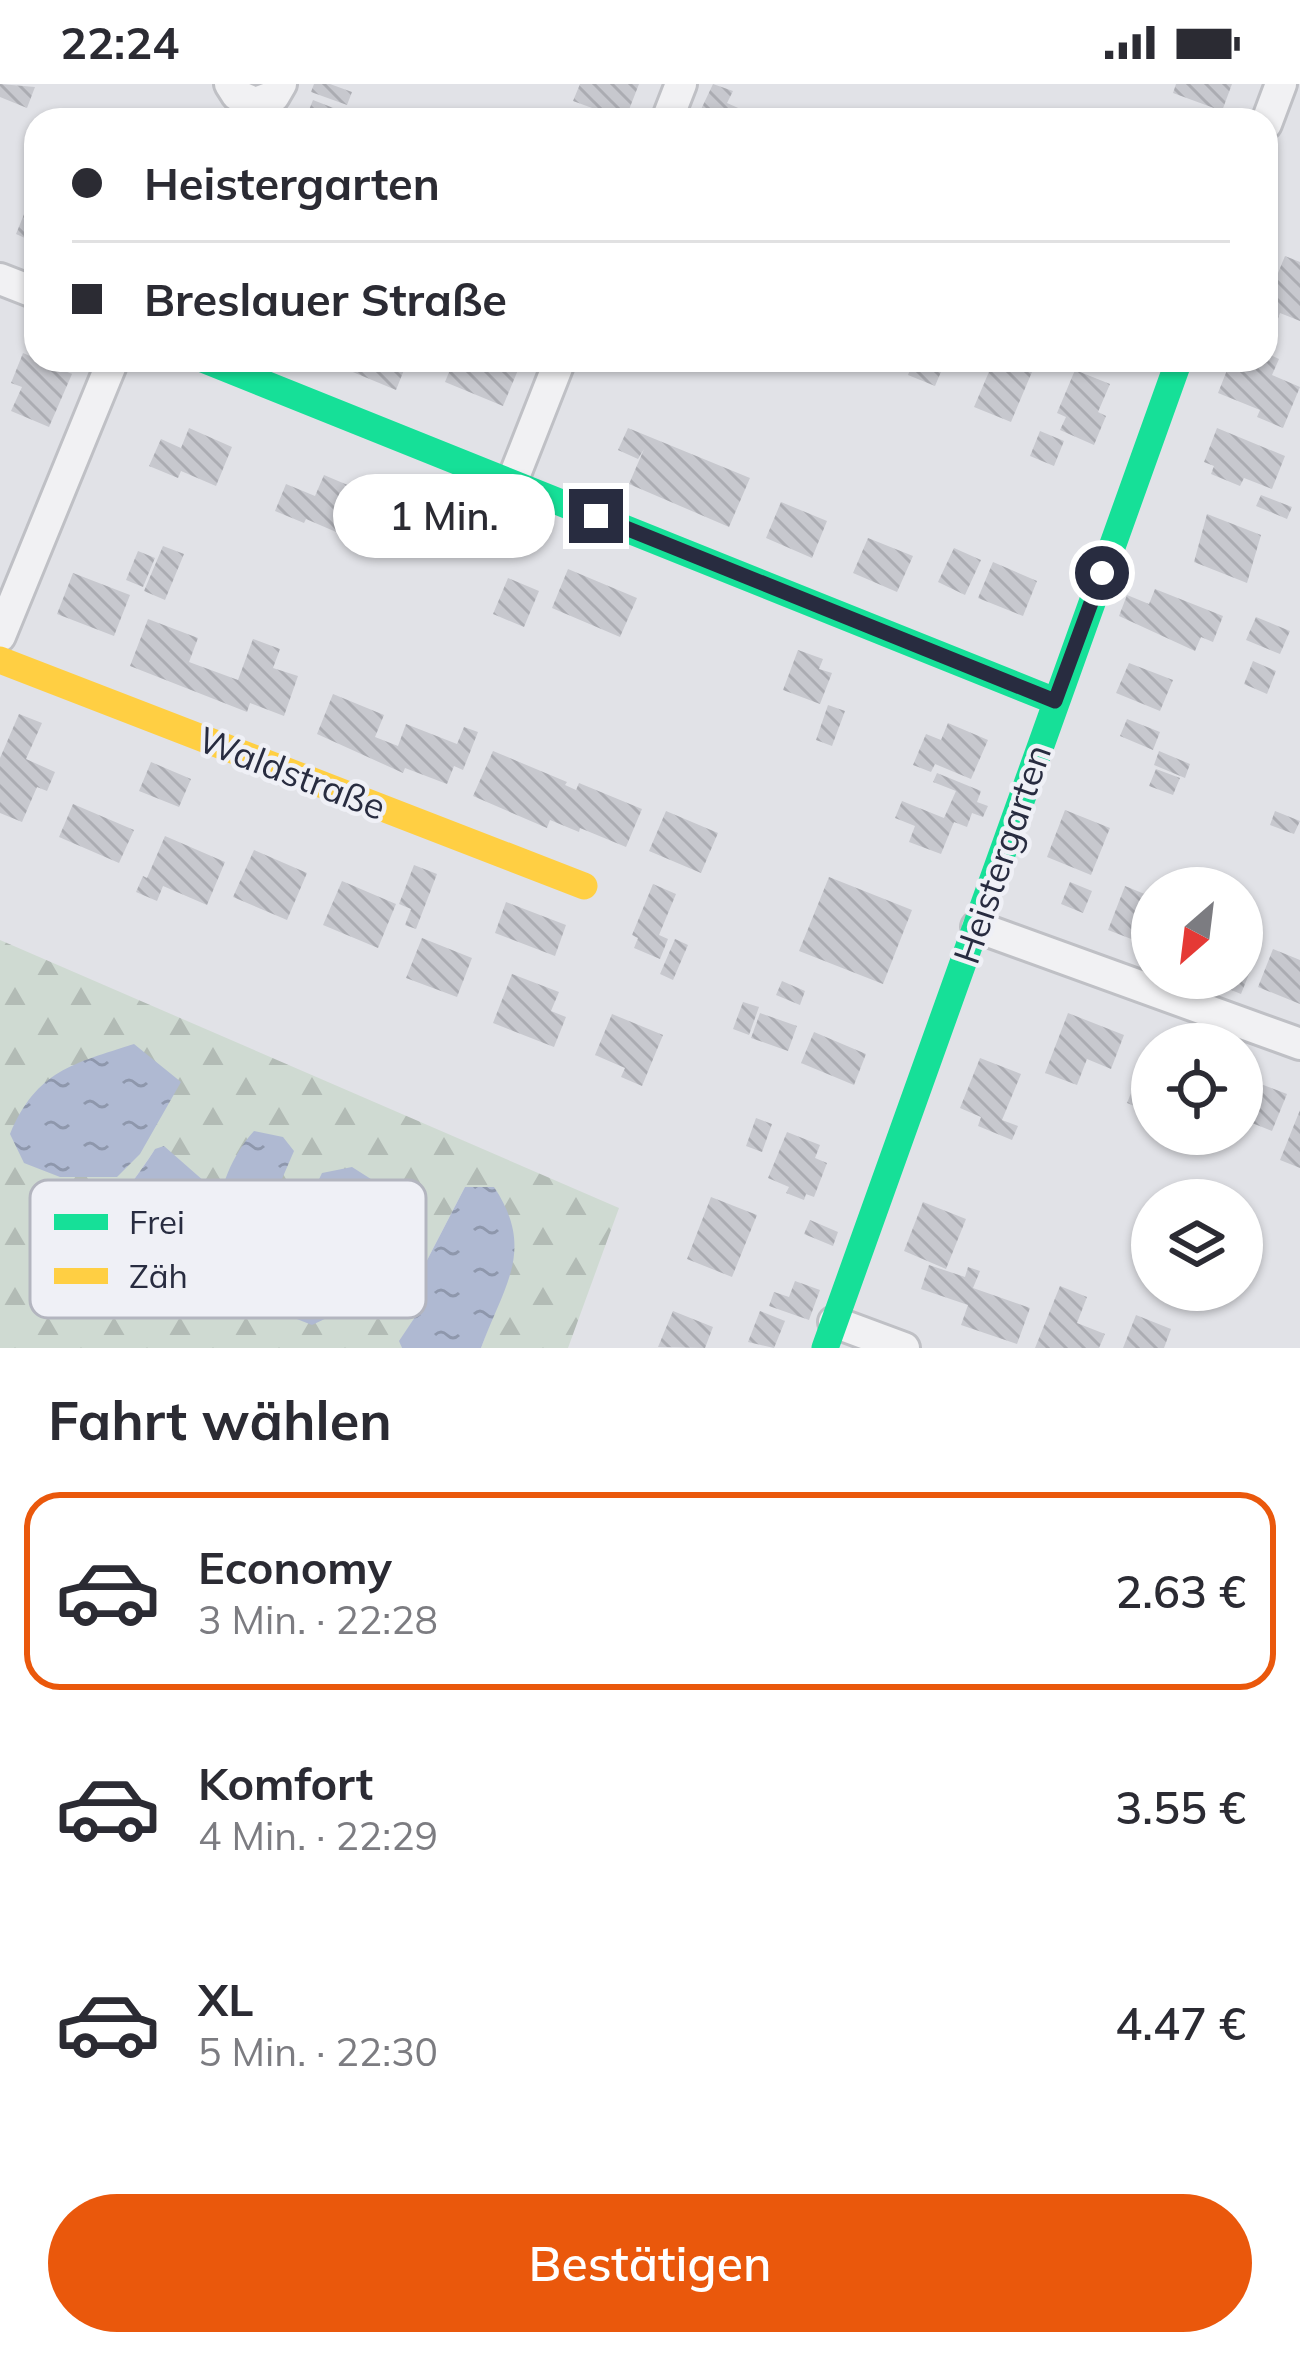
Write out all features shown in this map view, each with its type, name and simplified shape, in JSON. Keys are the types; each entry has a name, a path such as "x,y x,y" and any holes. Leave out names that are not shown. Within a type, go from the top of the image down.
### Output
{"street":[{"path":"230,84 237,95 255,103 274,96 281,84"},
{"path":"0,636 108,372"},
{"path":"236,372 1055,701"},
{"path":"512,482 555,372"},
{"name":"Heistergarten","path":"829,1335 1175,372"},
{"name":"Waldstraße","path":"0,660 584,886"},
{"path":"977,927 1300,1044"},
{"path":"829,1335 904,1348"}],"green space":[{"path":"0,940 619,1208 568,1348 481,1348 493,1315 494,1187 465,1187 426,1262 426,1180 148,1180 155,1149 134,1180 30,1180 30,1318 415,1318 400,1341 402,1348 0,1348"}],"water":[{"path":"134,1044 181,1082 140,1154 117,1177 60,1177 24,1163 10,1134 32,1096 59,1072"},
{"path":"254,1131 283,1137 294,1151 282,1180 225,1180"},
{"path":"164,1146 203,1180 134,1180 155,1149"},
{"path":"352,1167 372,1180 318,1180 322,1173"},
{"path":"465,1187 494,1187 513,1230 514,1249 506,1286 481,1348 402,1348 399,1341 414,1318 426,1318 426,1262"},
{"path":"294,1318 327,1318 312,1325"}],"building":[{"path":"0,84 35,87 27,108 0,97"},
{"path":"314,84 352,92 347,105 311,92"},
{"path":"580,84 639,84 630,108 592,108 573,101"},
{"path":"713,84 733,91 727,103 738,108 702,108"},
{"path":"1176,84 1232,84 1223,108 1173,93"},
{"path":"313,100 333,108 310,108"},
{"path":"24,214 24,238 16,234"},
{"path":"1285,256 1300,262 1300,321 1280,313 1278,318 1278,273"},
{"path":"23,353 24,372 72,374 49,427 11,411 22,387 11,383"},
{"path":"353,372 403,372 396,390"},
{"path":"449,372 517,372 503,406 445,382"},
{"path":"909,372 941,372 935,386"},
{"path":"989,372 1032,372 1011,422 974,407"},
{"path":"1074,372 1110,384 1098,412 1106,416 1094,445 1060,430 1066,417 1057,413"},
{"path":"1226,372 1273,372 1300,387 1283,428 1257,417 1260,410 1218,393"},
{"path":"189,428 232,447 216,486 181,471 178,478 149,466 161,439 181,448"},
{"path":"628,428 750,478 729,527 629,484 644,449 638,459 618,450"},
{"path":"1217,428 1285,456 1272,489 1244,478 1240,486 1211,474 1214,466 1204,462"},
{"path":"1040,431 1064,441 1054,466 1030,456"},
{"path":"324,475 390,503 371,547 275,511 286,484 315,496"},
{"path":"1261,495 1292,507 1287,519 1256,506"},
{"path":"781,502 827,521 812,558 766,538"},
{"path":"1207,514 1261,535 1247,583 1194,562"},
{"path":"868,538 913,556 897,592 853,573"},
{"path":"163,546 184,554 165,600 144,591"},
{"path":"954,548 981,560 965,595 938,582"},
{"path":"138,551 155,558 143,587 126,580"},
{"path":"993,562 1037,581 1023,616 978,598"},
{"path":"568,569 637,598 620,637 552,608"},
{"path":"73,573 130,595 114,636 57,614"},
{"path":"508,578 539,591 524,627 493,614"},
{"path":"1155,589 1223,616 1213,642 1201,637 1195,651 1119,616 1127,595 1149,604"},
{"path":"1256,617 1290,631 1280,654 1246,640"},
{"path":"148,619 198,638 189,662 238,680 253,639 280,649 273,668 298,676 284,716 250,703 247,712 130,666"},
{"path":"798,650 823,659 819,669 832,673 820,704 783,690"},
{"path":"1253,661 1276,671 1267,694 1244,684"},
{"path":"1129,663 1173,680 1160,711 1116,693"},
{"path":"333,694 384,715 375,737 398,746 406,724 457,744 464,727 478,732 463,770 454,766 447,784 405,768 403,773 317,734"},
{"path":"828,705 845,711 832,746 816,740"},
{"path":"19,714 42,723 26,759 55,772 47,791 37,787 22,822 0,813 0,758"},
{"path":"1127,719 1160,732 1153,750 1120,736"},
{"path":"948,723 988,740 971,779 935,764 931,772 913,765 926,734 941,740"},
{"path":"493,751 576,790 579,783 642,809 626,847 550,820 547,828 473,796"},
{"path":"1159,751 1190,764 1185,778 1154,765"},
{"path":"151,762 191,779 179,807 139,791"},
{"path":"1156,769 1180,778 1173,795 1149,786"},
{"path":"937,773 981,791 977,802 988,806 983,817 972,813 967,827 954,822 941,854 909,842 915,826 895,818 902,801 944,818 956,791 933,782"},
{"path":"73,804 134,830 119,863 59,837"},
{"path":"1065,810 1110,828 1091,875 1047,857"},
{"path":"666,811 718,833 701,873 649,851"},
{"path":"1275,811 1300,821 1294,834 1270,825"},
{"path":"165,836 225,862 207,905 163,886 157,901 136,892"},
{"path":"254,850 307,873 287,920 233,897"},
{"path":"414,865 437,874 416,929 405,925 411,909 399,904"},
{"path":"829,877 912,910 883,984 799,951"},
{"path":"342,881 396,904 378,948 323,925"},
{"path":"1070,882 1092,891 1083,913 1061,904"},
{"path":"653,884 676,894 659,935 668,939 660,959 634,948 638,938 632,935"},
{"path":"1125,886 1131,888 1131,939 1108,930"},
{"path":"506,902 566,925 555,956 495,933"},
{"path":"422,938 472,958 457,997 406,978"},
{"path":"675,939 688,945 673,980 660,974"},
{"path":"1273,949 1300,960 1300,1004 1263,989"},
{"path":"512,974 559,992 551,1011 566,1017 554,1047 493,1023"},
{"path":"782,981 805,991 800,1005 776,995"},
{"path":"743,1002 759,1007 749,1035 733,1029"},
{"path":"760,1013 797,1026 788,1051 751,1038"},
{"path":"1068,1013 1124,1035 1111,1069 1087,1059 1077,1085 1045,1073"},
{"path":"612,1014 663,1035 642,1086 621,1077 625,1068 595,1055"},
{"path":"814,1032 866,1054 854,1085 801,1063"},
{"path":"980,1058 1021,1074 1002,1120 1018,1126 1012,1140 978,1126 981,1117 960,1108"},
{"path":"1263,1085 1287,1094 1272,1131 1263,1127"},
{"path":"1300,1110 1300,1168 1280,1160"},
{"path":"756,1118 772,1124 762,1152 746,1146"},
{"path":"787,1132 820,1145 815,1158 827,1163 814,1197 806,1194 804,1200 786,1193 789,1187 768,1178"},
{"path":"711,1197 757,1215 732,1277 687,1259"},
{"path":"923,1202 966,1219 946,1269 904,1251"},
{"path":"810,1220 838,1232 833,1246 804,1234"},
{"path":"929,1265 965,1277 968,1267 980,1271 973,1288 1030,1308 1017,1344 961,1325 968,1305 921,1289"},
{"path":"795,1281 820,1290 809,1320 769,1306 774,1292 789,1297"},
{"path":"1060,1286 1087,1297 1077,1323 1105,1334 1099,1348 1035,1348"},
{"path":"673,1311 713,1327 705,1348 658,1347"},
{"path":"760,1311 785,1321 774,1348 748,1342"},
{"path":"1136,1315 1171,1329 1164,1348 1123,1348"}],"traffic: fast":[{"path":"235,372 1055,701"},
{"path":"825,1348 1175,372"}],"traffic: slow":[{"path":"0,660 584,886"}],"route":[{"path":"596,516 1055,701 1102,573"}]}
